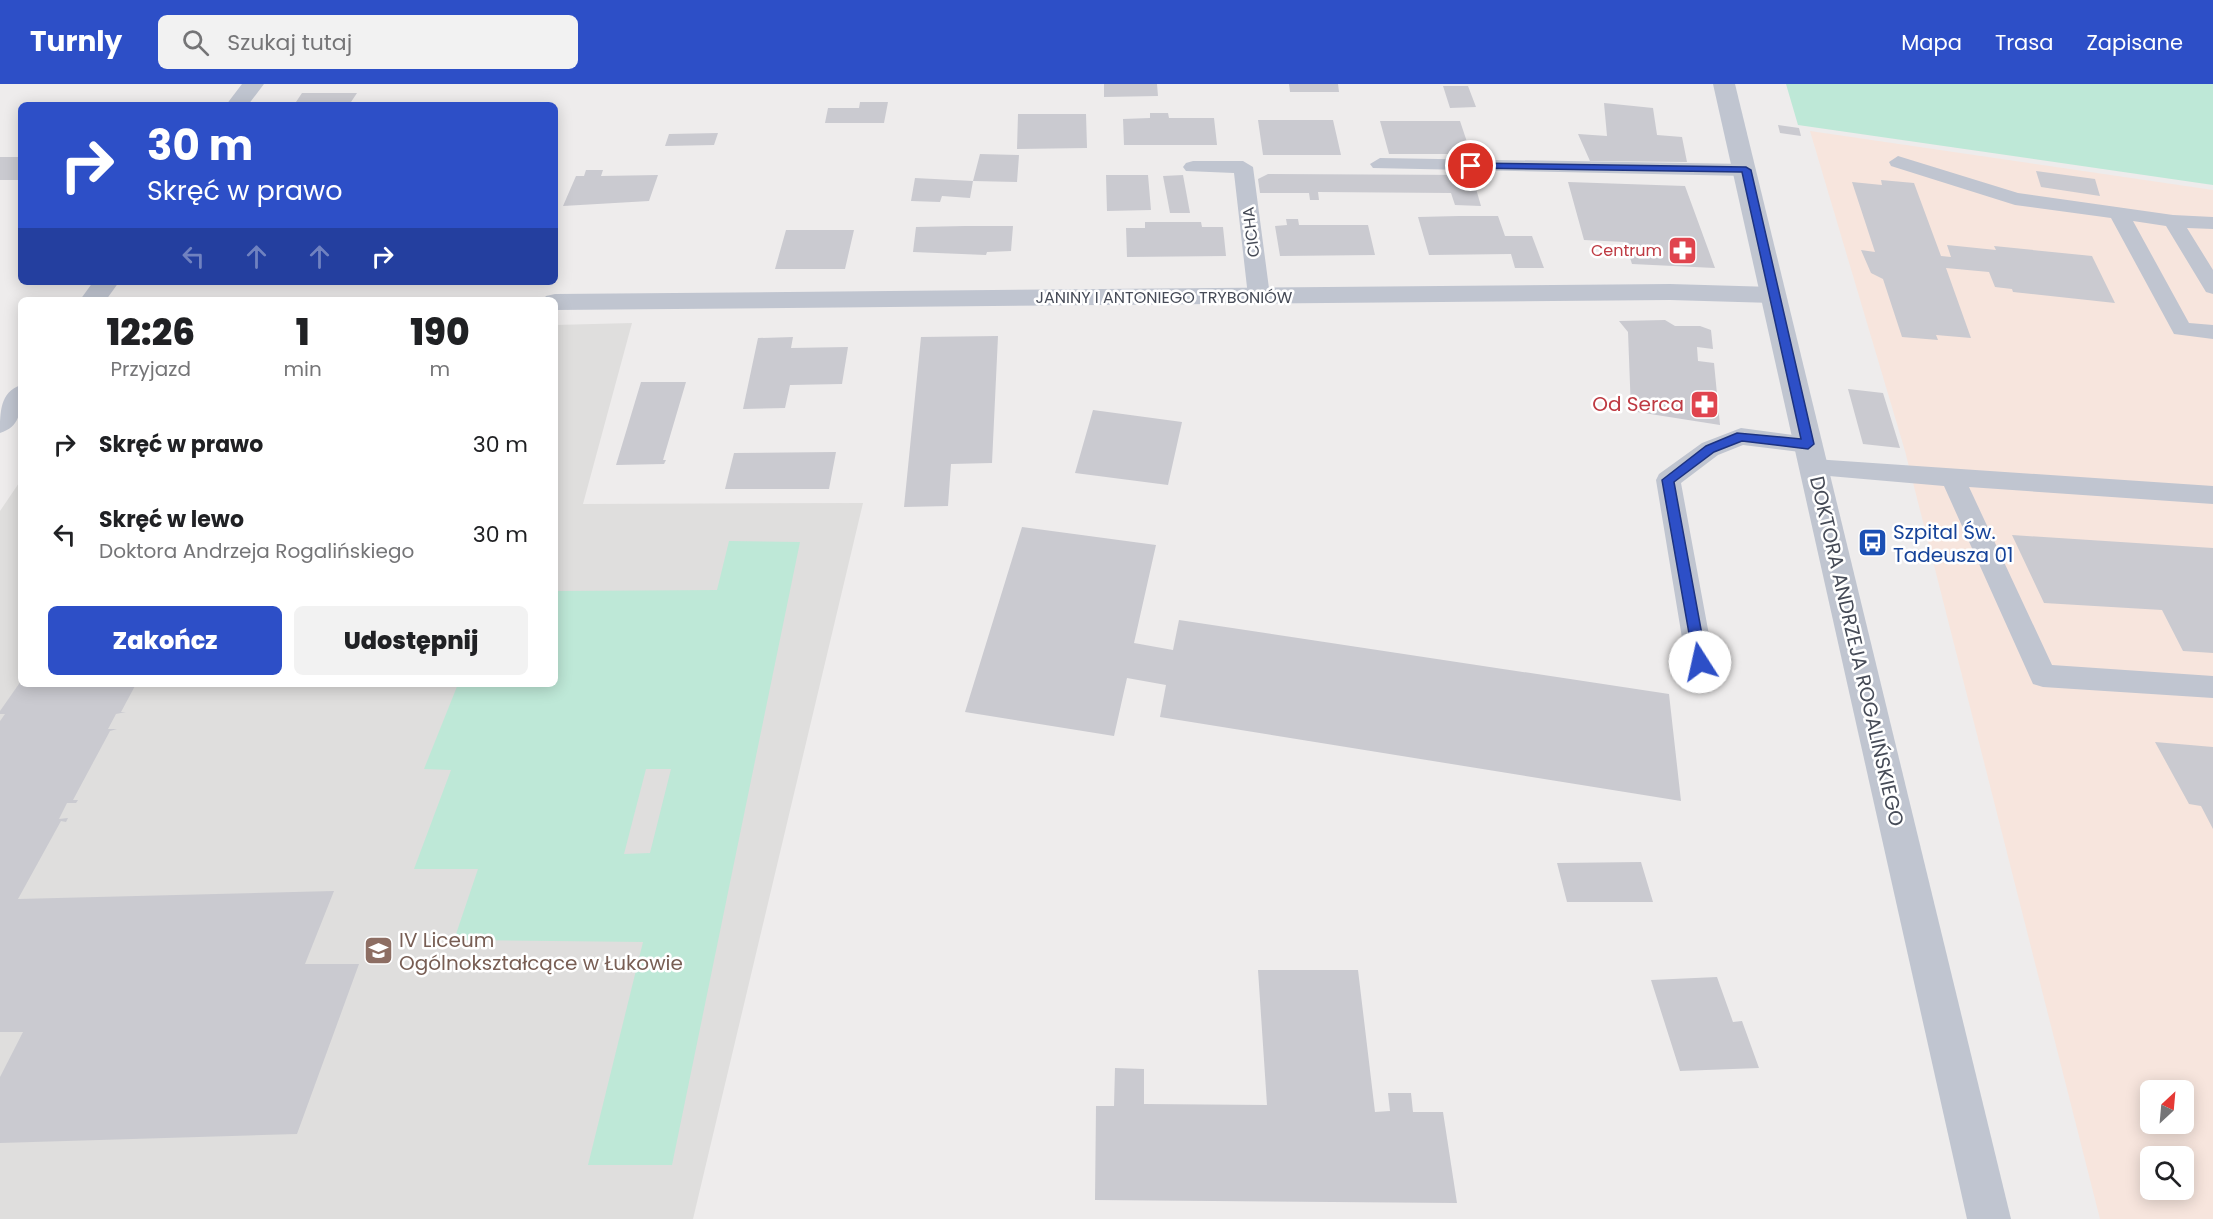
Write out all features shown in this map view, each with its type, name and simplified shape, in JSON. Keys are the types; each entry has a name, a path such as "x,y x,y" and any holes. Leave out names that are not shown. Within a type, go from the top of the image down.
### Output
{"street":[{"path":"239,102 253,84"},
{"name":"DOKTORA ANDRZEJA ROGALIŃSKIEGO","path":"1724,84 1746,170 1773,295 1989,1219"},
{"name":"JANINY I ANTONIEGO TRYBONIÓW","path":"558,302 1670,292 1773,295"},
{"path":"0,423 18,399"}],"lane":[{"path":"1898,162 2015,199 2173,221 2213,224"},
{"path":"1380,164 1746,170"},
{"name":"CICHA","path":"1193,167 1244,167 1259,296"},
{"path":"2118,213 2182,329 2213,332"},
{"path":"2173,221 2213,287"},
{"path":"1700,662 1668,480 1710,449 1741,436 1811,456 1953,478 2213,495"},
{"path":"1953,478 2043,676 2213,687"}],"shaded area":[{"path":"1810,131 2213,190 2213,1219 2100,1219 1905,451"},
{"name":"IV Liceum Ogólnokształcące w Łukowie","path":"632,323 583,504 863,503 693,1219 0,1219 0,511 18,484 18,687 558,687 558,325"}],"green space":[{"path":"1786,84 2213,84 2213,185 1798,125"},
{"path":"729,541 800,542 672,1165 588,1165 643,942 454,940 478,869 414,869 451,770 424,769 457,687 558,687 558,591 717,590","holes":["646,769 671,769 650,853 624,854"]}],"building":[{"path":"1104,84 1157,84 1158,96 1104,97"},
{"path":"1289,84 1338,84 1339,92 1290,92"},
{"path":"1443,86 1468,86 1476,107 1450,108"},
{"path":"302,93 357,93 351,102 296,102"},
{"path":"860,102 888,102 884,123 825,123 828,108 859,108"},
{"path":"1604,103 1653,108 1657,135 1682,137 1687,162 1590,161 1578,134 1607,136"},
{"path":"1150,113 1168,113 1169,118 1214,118 1217,145 1124,145 1123,119 1150,118"},
{"path":"1018,114 1086,114 1087,148 1017,149"},
{"path":"1258,120 1333,120 1341,155 1263,155"},
{"path":"1380,121 1460,121 1471,154 1389,154"},
{"path":"1778,125 1799,128 1801,136 1780,133"},
{"path":"718,133 714,145 665,146 669,134"},
{"path":"980,154 1019,155 1017,182 973,181"},
{"path":"0,157 18,157 18,180 0,180"},
{"path":"586,170 603,170 601,176 658,175 649,201 563,206 576,176 584,176"},
{"path":"2036,171 2095,179 2100,196 2041,187"},
{"path":"1268,174 1472,175 1481,206 1455,205 1451,193 1318,192 1319,200 1310,200 1309,193 1260,193 1258,179"},
{"path":"1106,175 1148,175 1151,210 1107,211"},
{"path":"1183,175 1190,213 1170,213 1163,176"},
{"path":"915,178 973,181 970,198 942,196 940,202 911,201"},
{"path":"1881,180 1914,183 1941,256 1951,257 1947,245 1996,250 1994,246 2092,256 2115,303 2013,292 2012,289 1995,287 1989,272 1946,268 1971,338 1936,335 1938,340 1902,337 1883,279 1871,273 1861,250 1875,252 1852,182 1882,185"},
{"path":"1568,182 1685,186 1715,268 1632,264 1625,242 1584,240"},
{"path":"1498,216 1505,236 1532,236 1544,268 1515,268 1511,254 1429,255 1418,217"},
{"path":"1286,219 1298,219 1299,225 1368,225 1375,255 1280,256 1275,226 1287,225"},
{"path":"1145,222 1201,222 1202,227 1223,227 1226,256 1127,257 1126,228 1145,228"},
{"path":"1013,226 1011,251 987,252 986,255 913,252 916,227"},
{"path":"786,230 854,230 845,269 775,269"},
{"path":"1665,320 1675,326 1700,326 1711,330 1713,349 1697,347 1698,361 1714,363 1720,425 1631,411 1628,332 1619,321"},
{"path":"998,336 992,463 951,464 948,506 904,507 921,337"},
{"path":"793,337 791,348 848,347 842,384 790,385 785,408 743,409 758,338"},
{"path":"641,382 686,382 663,460 666,460 664,464 616,465"},
{"path":"1848,389 1883,393 1900,448 1863,444"},
{"path":"1093,410 1182,422 1168,485 1075,473"},
{"path":"836,452 829,489 725,489 734,453"},
{"path":"1022,527 1156,545 1134,643 1173,650 1179,620 1669,694 1681,801 1160,717 1166,685 1127,678 1114,736 965,712"},
{"path":"2012,535 2213,548 2213,653 2183,651 2162,610 2044,603"},
{"path":"18,685 134,687 121,712 126,712 116,714 108,729 117,729 110,731 73,800 78,800 76,803 67,803 59,819 68,818 66,822 61,821 18,899 334,891 305,964 359,964 297,1134 0,1143 0,1077 23,1032 0,1032 0,721 5,714 0,714"},
{"path":"2155,742 2213,747 2213,829 2201,806 2189,804"},
{"path":"1641,862 1653,902 1567,902 1557,863"},
{"path":"1258,970 1358,970 1375,1112 1390,1111 1388,1093 1411,1093 1413,1112 1443,1112 1457,1203 1095,1200 1096,1106 1114,1106 1115,1068 1144,1069 1144,1104 1267,1105"},
{"path":"1717,977 1733,1022 1742,1021 1759,1068 1680,1071 1651,980"}],"place":[{"name":"Centrum","path":"1683,250"},
{"name":"Od Serca","path":"1705,404"},
{"name":"Szpital Św. Tadeusza 01","path":"1872,543"},
{"name":"IV Liceum Ogólnokształcące w Łukowie","path":"378,951"}],"route":[{"path":"1471,166 1746,170 1808,444 1741,436 1710,449 1668,480 1700,662"}]}
